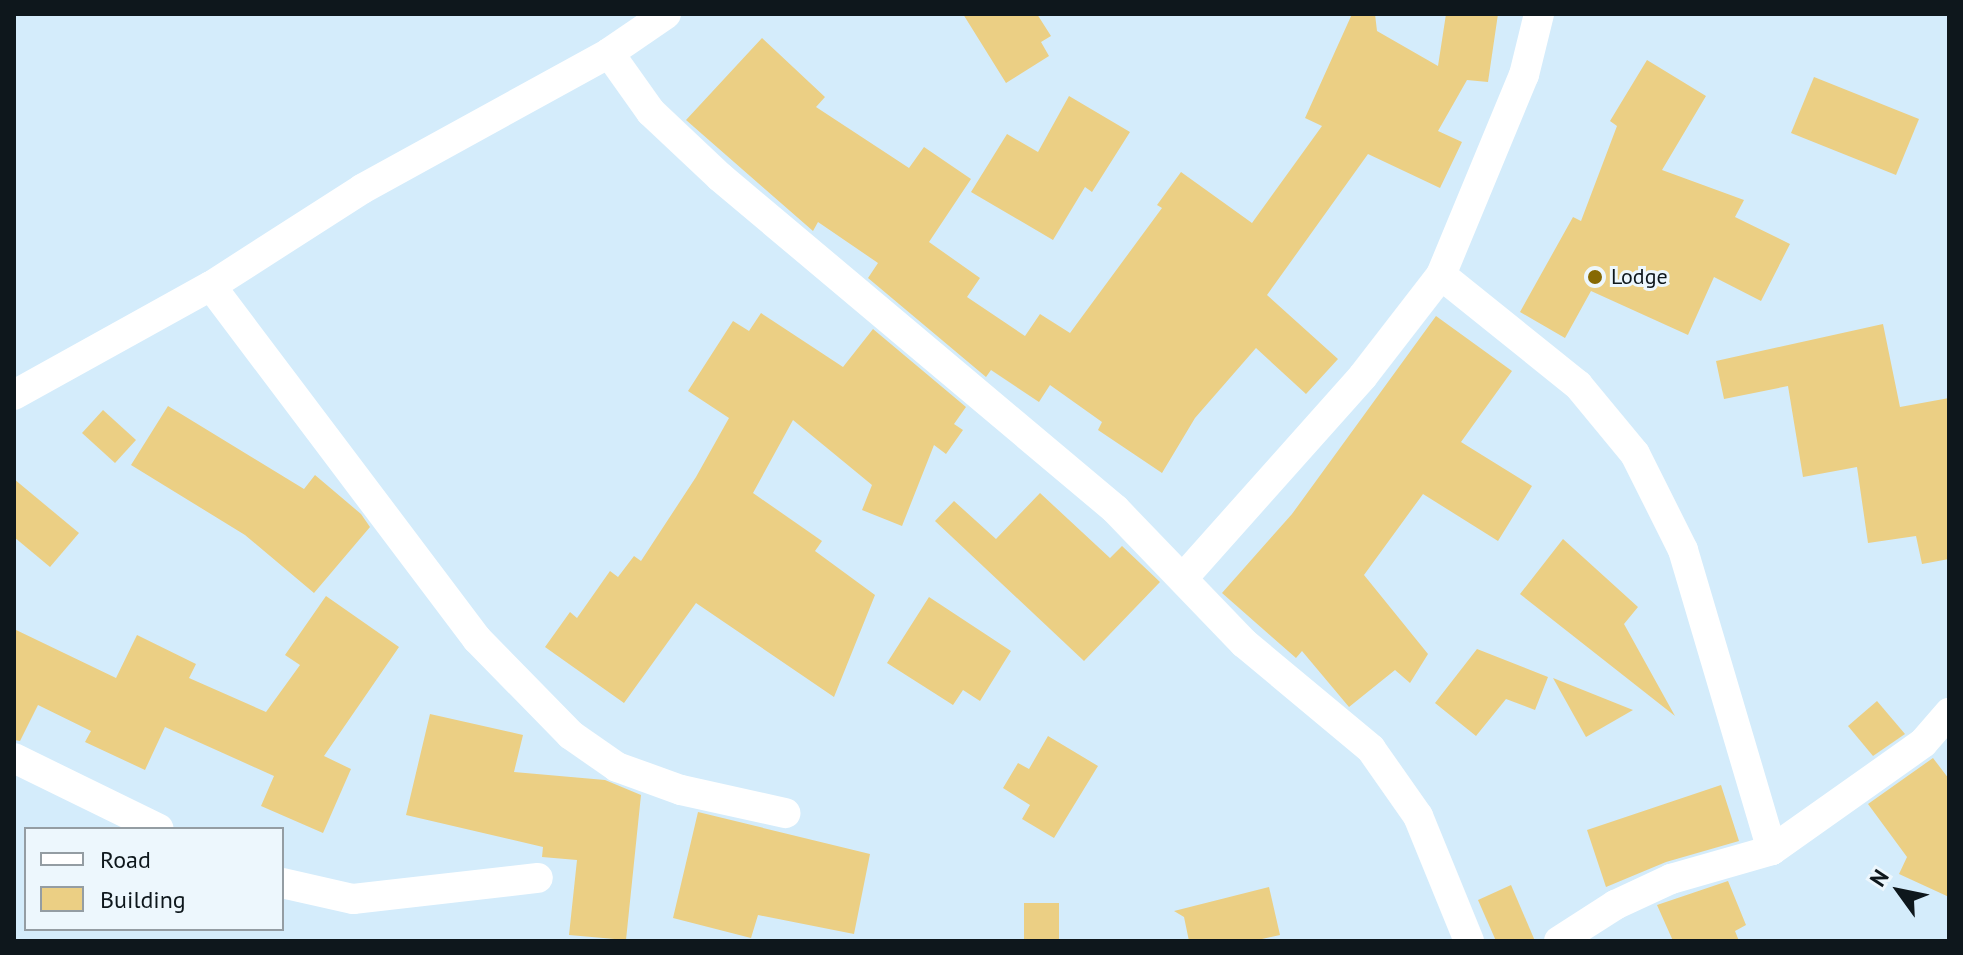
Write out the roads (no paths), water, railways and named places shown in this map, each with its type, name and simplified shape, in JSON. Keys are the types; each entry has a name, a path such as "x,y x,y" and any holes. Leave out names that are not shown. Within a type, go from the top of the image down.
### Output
{"street":[{"path":"14,395 211,286 362,189 609,53 666,14"},
{"path":"1184,577 1363,376 1441,275 1524,75 1539,14"},
{"path":"609,53 651,112 720,177 1115,509 1184,577 1244,643 1371,749 1418,816 1456,934"},
{"path":"1441,275 1578,385 1635,454 1683,550 1772,850"},
{"path":"211,286 477,639 571,735 617,767 681,790 785,813"},
{"path":"1559,941 1615,905 1671,879 1772,850 1923,743 1949,713"},
{"path":"14,758 155,827"},
{"path":"284,883 353,899 538,878"}],"place":[{"name":"Lodge","path":"1595,277"}]}
